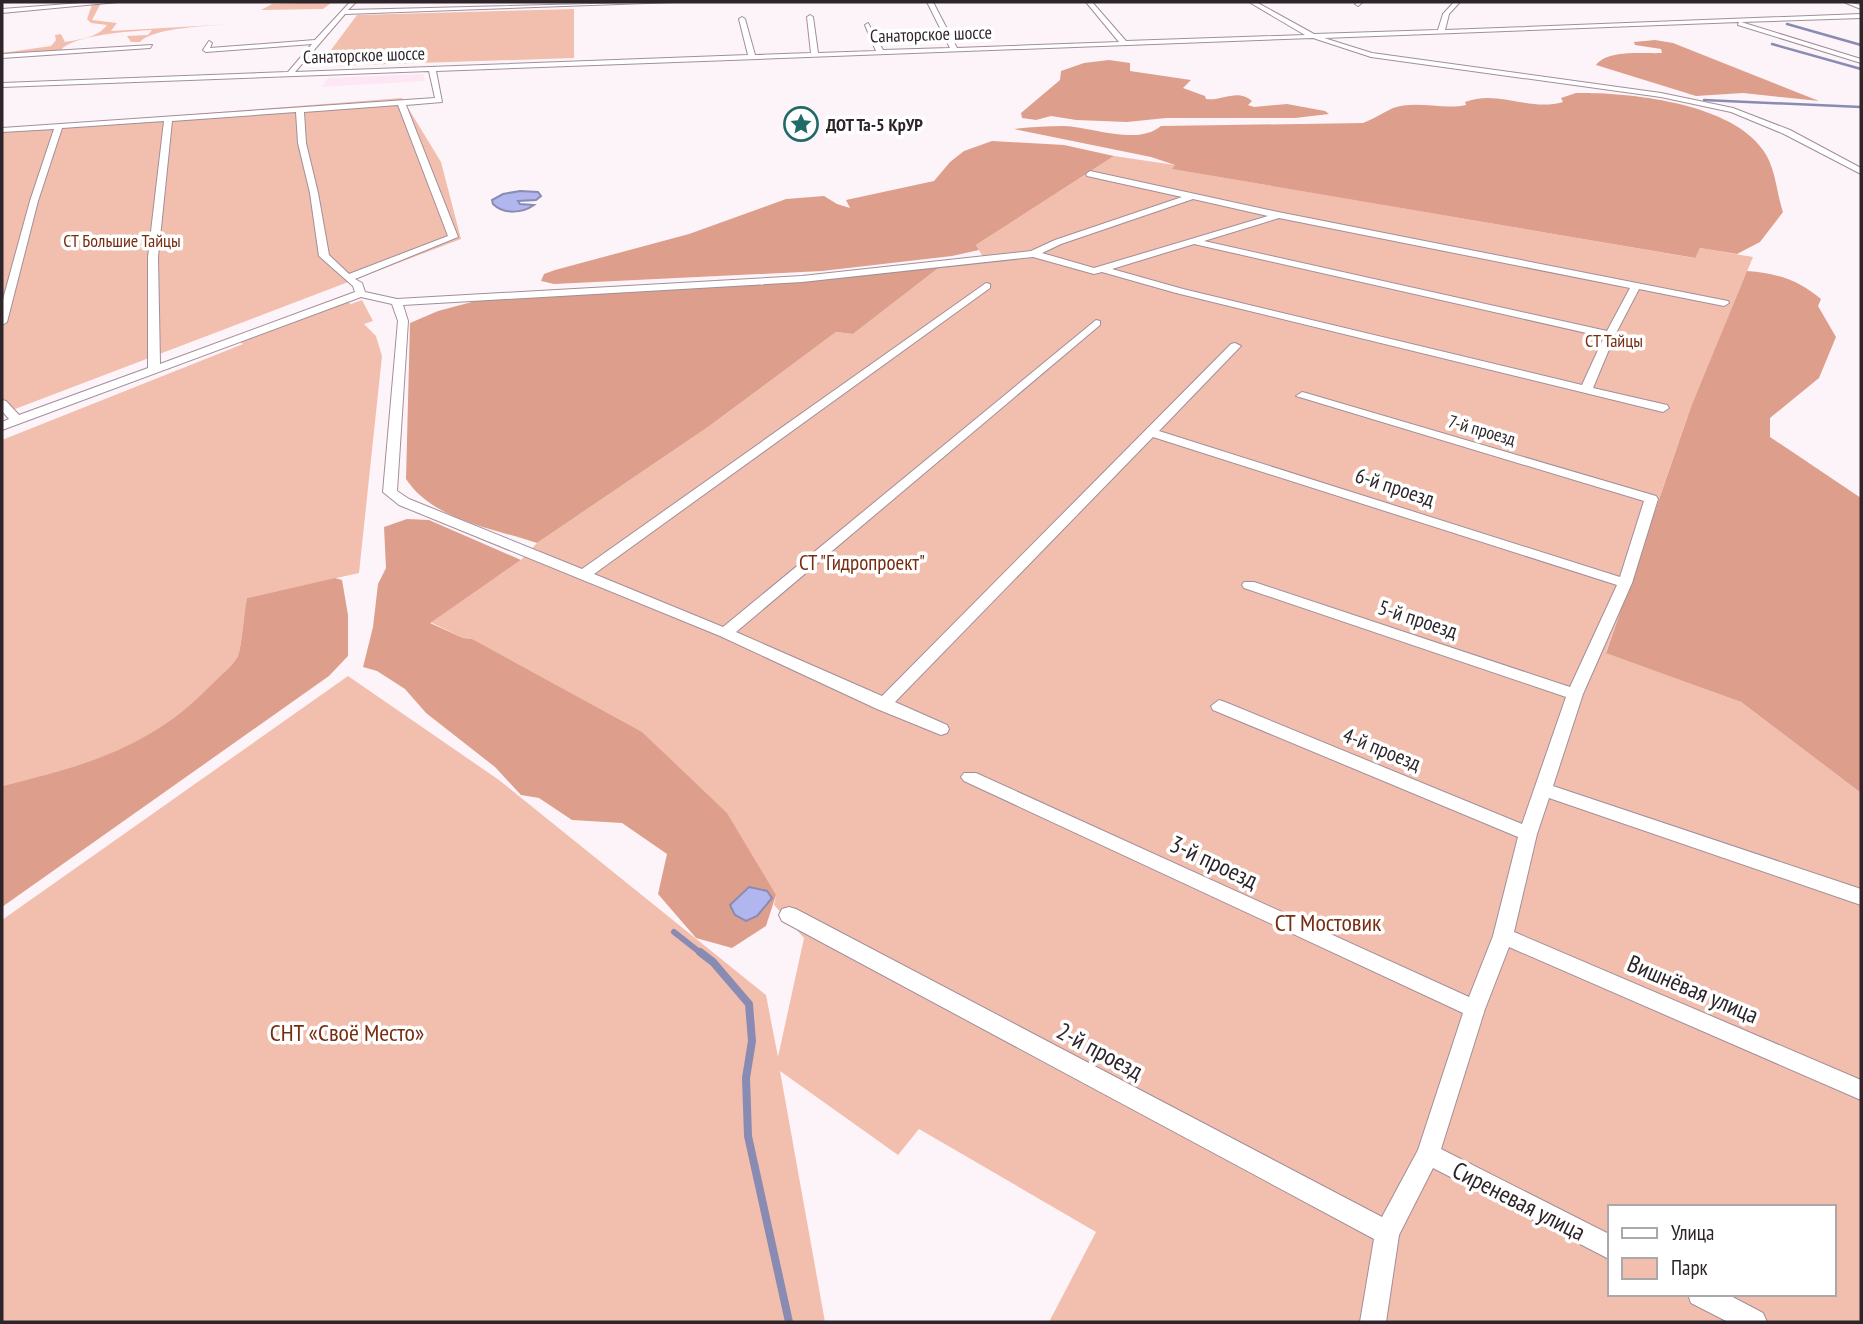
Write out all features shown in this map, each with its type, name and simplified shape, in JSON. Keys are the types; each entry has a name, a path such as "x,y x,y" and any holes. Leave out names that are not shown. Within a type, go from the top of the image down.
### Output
{"street":[{"path":"2,11 115,2"},
{"path":"290,74 353,2"},
{"path":"344,12 672,2"},
{"path":"930,2 954,49"},
{"path":"1089,2 1124,43"},
{"path":"1252,2 1312,36 1394,59 1618,88 1733,110 1787,132 1861,171"},
{"path":"1441,31 1446,14 1457,2"},
{"path":"1848,2 1861,6"},
{"path":"1548,27 1555,16"},
{"name":"Санаторское шоссе","path":"2,85 1861,16"},
{"path":"810,17 815,54"},
{"path":"742,19 752,57"},
{"path":"1728,21 1861,61"},
{"path":"868,25 880,52"},
{"path":"209,43 206,50 317,42"},
{"path":"2,56 150,46"},
{"path":"2,130 439,100 432,69"},
{"path":"347,278 453,237 401,102"},
{"path":"300,109 302,143 314,193 324,256 358,285 360,294"},
{"path":"154,369 153,257 168,119"},
{"path":"2,322 34,201 60,126"},
{"path":"1090,174 1278,215 1724,303"},
{"path":"2,426 360,294 397,302 802,279 1032,254 1058,242 1193,196"},
{"path":"1032,254 1094,271 1278,215"},
{"path":"1193,241 1610,335"},
{"path":"1102,269 1180,291 1663,408"},
{"path":"585,574 986,286"},
{"path":"1586,390 1610,335 1636,286"},
{"path":"397,302 403,321 390,492 404,502 725,633 941,729"},
{"path":"725,633 1096,323"},
{"path":"883,705 1235,346"},
{"name":"7-й проезд","path":"1302,396 1651,499 1625,583"},
{"path":"2,404 17,420"},
{"name":"6-й проезд","path":"1151,432 1625,583"},
{"path":"1373,1322 1387,1233 1428,1154 1475,1009 1503,936 1528,834 1574,694 1625,583"},
{"name":"5-й проезд","path":"1249,585 1574,694"},
{"name":"4-й проезд","path":"1219,706 1528,834"},
{"name":"3-й проезд","path":"970,777 1475,1009"},
{"path":"1542,789 1861,897"},
{"name":"2-й проезд","path":"789,915 1387,1233"},
{"name":"Вишнёвая улица","path":"1503,936 1861,1090"},
{"name":"Сиреневая улица","path":"1428,1154 1608,1246"},
{"path":"1704,1296 1754,1322"}],"shaded area":[{"path":"1655,40 1673,43 1819,101 1743,93 1696,96 1596,65 1617,54 1662,53 1661,49 1635,45 1634,42"},
{"path":"1109,60 1130,63 1130,71 1191,80 1183,88 1205,96 1206,99 1241,95 1252,101 1248,105 1254,107 1287,104 1329,114 1295,118 1166,118 1127,122 1051,116 1036,120 1022,118 1021,113 1060,80 1061,71 1084,63"},
{"path":"423,74 425,81 322,87 328,78"},
{"path":"1576,93 1650,98 1704,111 1728,121 1748,134 1763,150 1773,172 1783,212 1760,242 1737,254 1700,248 1695,258 1172,169 1175,165 1151,157 1014,129 1064,126 1140,135 1161,126 1363,123 1402,106 1457,106 1489,98 1550,104 1563,102 1561,98"},
{"path":"992,141 1064,145 1114,156 976,245 979,250 952,256 822,271 554,284 541,281 544,274 555,270 689,234 786,199 824,196 850,208 846,200 934,181 950,162 964,151"},
{"path":"941,266 853,334 836,332 708,427 537,543 447,513 418,493 406,479 410,323 438,311 483,299"},
{"path":"1747,271 1787,279 1812,292 1821,299 1818,306 1836,337 1819,378 1770,418 1770,437 1861,498 1861,793 1741,702 1606,653 1692,404"},
{"path":"407,519 429,520 521,560 430,623 463,638 472,639 642,732 727,813 776,895 766,926 732,948 696,938 658,894 667,854 622,823 572,820 539,798 521,795 495,767 426,713 405,689 377,671 363,667 373,627 378,584 386,568 384,527"},
{"path":"335,578 342,580 348,615 348,656 329,676 2,907 2,786 88,762 140,739 165,724 189,706 236,660 241,645 247,598"}],"green space":[{"path":"101,3 92,20 117,23 111,31 234,24 170,30 140,42 131,42 127,36 148,35 152,30 89,37 61,50 155,45 2,57 2,53 51,46 56,40 55,35 61,34 65,42 88,37 107,25 91,23 87,19 92,5 2,12 2,9"},
{"path":"331,3 323,9 261,10 272,4"},
{"path":"574,9 574,58 329,66 328,54 357,15"},
{"name":"СТ Большие Тайцы","path":"402,98 441,162 461,239 2,414 2,129"},
{"path":"1114,156 1175,165 1173,169 1694,258 1700,248 1753,257 1692,404 1606,652 1741,702 1861,793 1861,1322 1049,1322 1096,1232 919,1129 898,1155 780,1071 825,1322 2,1322 2,920 348,676 499,780 766,995 778,1057 804,938 774,905 776,895 472,639 463,638 430,622 521,560 537,543 708,427 836,332 853,334 941,266 984,259 976,245"},
{"path":"344,300 351,304 362,300 373,321 364,324 376,336 382,356 359,573 247,598 241,645 236,660 189,706 141,739 115,752 61,771 2,786 2,440 243,344 239,341"}],"water":[{"path":"538,192 541,196 536,200 518,201 520,204 534,205 519,211 503,210 493,204 492,200 503,194"},
{"path":"749,887 767,891 772,898 757,916 746,921 735,915 730,905"}],"waterway":[{"path":"1787,24 1861,45"},
{"path":"1772,44 1861,69"},
{"path":"1704,100 1861,107"},
{"path":"674,932 702,954"},
{"path":"700,952 713,962 749,1004 752,1041 746,1078 748,1136 789,1322"}],"place":[{"name":"ДОТ Та-5 КрУР","path":"801,124"}],"park label":[{"name":"СТ Тайцы","path":"1614,340"},
{"name":"СТ \"Гидропроект\"","path":"862,562"},
{"name":"СТ Мостовик","path":"1328,922"},
{"name":"СНТ «Своё Место»","path":"347,1032"}]}
